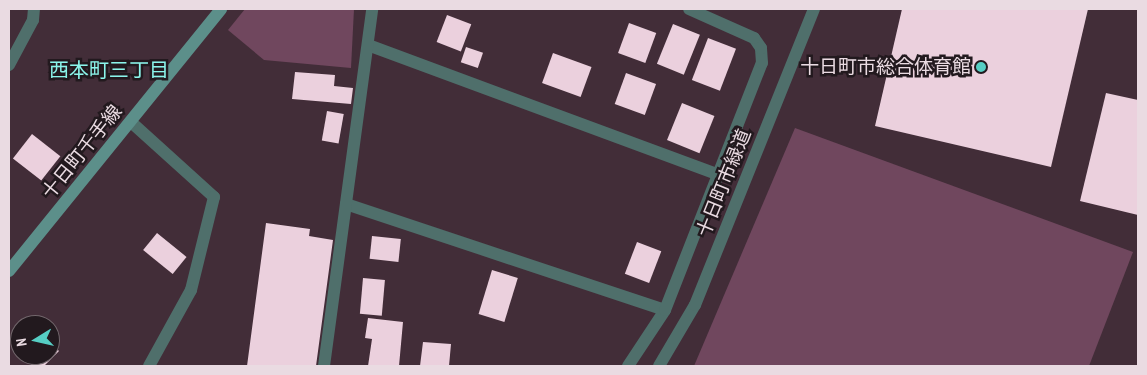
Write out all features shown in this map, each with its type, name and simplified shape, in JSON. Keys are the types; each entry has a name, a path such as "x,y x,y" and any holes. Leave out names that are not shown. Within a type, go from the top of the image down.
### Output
{"main road":[{"name":"十日町千手線","path":"9,271 221,9"}],"street":[{"path":"9,65 33,20 34,9"},
{"path":"324,366 372,9"},
{"path":"628,366 665,310 720,175 762,63 761,48 754,38 689,9"},
{"name":"十日町市緑道","path":"659,366 696,305 814,9"},
{"path":"368,45 720,175"},
{"path":"131,122 214,197 191,290 149,366"},
{"path":"346,204 665,310"}],"shaded area":[{"path":"245,9 354,9 351,68 264,60 228,30"},
{"path":"795,128 1133,252 1089,366 694,366"}],"building":[{"name":"十日町市総合体育館","path":"902,9 1088,9 1051,167 875,126"},
{"path":"447,15 471,24 461,51 437,42"},
{"path":"629,23 656,33 645,63 618,53"},
{"path":"673,24 700,35 684,75 657,64"},
{"path":"708,38 736,49 720,91 692,80"},
{"path":"466,47 483,53 478,68 461,62"},
{"path":"553,53 592,67 581,97 542,83"},
{"path":"295,72 335,75 334,86 353,88 351,104 292,99"},
{"path":"626,73 656,84 645,115 615,104"},
{"path":"1106,93 1138,100 1138,215 1080,201"},
{"path":"682,103 714,116 699,153 667,140"},
{"path":"327,111 344,114 339,143 322,141"},
{"path":"32,134 60,156 41,181 13,158"},
{"path":"266,223 310,229 309,236 333,240 316,366 247,366"},
{"path":"157,233 187,257 173,274 143,250"},
{"path":"372,236 401,239 398,262 370,259"},
{"path":"637,242 661,251 649,283 625,274"},
{"path":"492,270 518,278 504,322 479,314"},
{"path":"363,278 385,280 382,316 360,314"},
{"path":"368,318 403,322 399,366 368,366 372,339 365,338"},
{"path":"423,342 451,344 449,366 420,366"}],"place":[{"name":"十日町市総合体育館","path":"981,67"}],"district":[{"name":"西本町三丁目","path":"109,70"}]}
